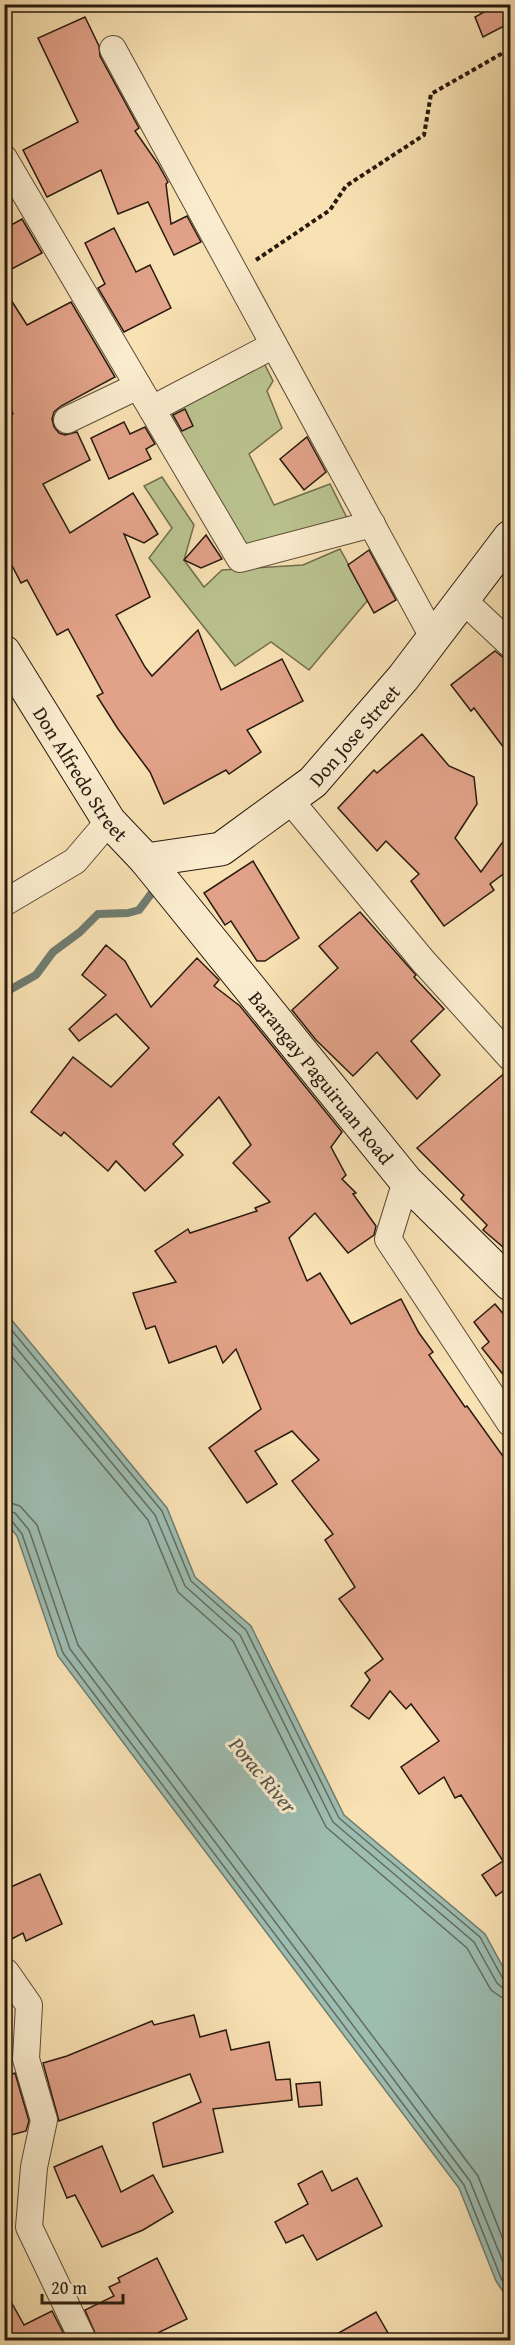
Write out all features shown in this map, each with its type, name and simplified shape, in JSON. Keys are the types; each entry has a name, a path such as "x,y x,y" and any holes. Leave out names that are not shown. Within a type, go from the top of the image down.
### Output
{"street":[{"path":"113,50 433,637"},
{"path":"4,158 240,559 372,524"},
{"path":"152,409 274,345"},
{"path":"67,420 138,386"},
{"name":"Don Jose Street","path":"146,860 220,849 313,782 403,678 510,537"},
{"path":"462,598 510,644"},
{"name":"Don Alfredo Street","path":"4,652 109,820 146,860"},
{"path":"289,799 423,961 510,1057"},
{"path":"4,903 75,861 109,820"},
{"name":"Barangay Paguiruan Road","path":"146,860 406,1181 510,1284"},
{"path":"406,1181 388,1239 510,1423"},
{"path":"6,1972 29,2005 26,2059 44,2120 34,2167 29,2227 83,2340"}],"path":[{"path":"235,274 330,210 346,186 424,135 431,94 510,49"}],"green space":[{"path":"262,359 273,381 267,391 282,428 249,454 274,505 330,484 349,522 241,547 169,413"},
{"path":"162,477 194,525 184,560 204,587 222,570 303,565 340,549 368,600 309,670 271,642 235,666 149,558 172,528 144,486"}],"water":[{"name":"Porac River","path":"5,1312 167,1508 195,1577 251,1626 344,1815 485,1934 510,1980 510,2302 496,2281 459,2188 58,1656 17,1536 5,1521"}],"building":[{"path":"498,4 510,4 510,23 483,37 475,17"},
{"path":"85,17 99,46 100,56 139,128 135,131 168,182 166,184 171,224 187,216 201,242 174,255 148,202 118,214 101,170 47,197 23,150 78,122 38,38"},
{"path":"22,219 42,253 4,273 4,229"},
{"path":"114,228 136,272 150,265 171,308 124,332 98,288 105,284 85,243"},
{"path":"4,289 27,325 71,302 115,377 54,412 52,419 54,427 59,433 65,435 77,432 90,460 43,484 70,533 133,493 158,534 144,543 124,534 150,597 116,615 145,667 152,676 198,630 221,690 282,659 303,701 247,730 261,752 229,774 226,770 164,804 150,772 97,696 103,693 68,629 57,635 27,580 21,583 4,550 4,418 13,414 4,395"},
{"path":"185,409 193,426 182,431 173,415"},
{"path":"124,422 130,434 145,427 155,444 146,449 151,459 109,479 91,438"},
{"path":"307,437 326,472 304,490 280,459"},
{"path":"206,535 222,559 201,568 184,560"},
{"path":"369,550 396,600 374,613 348,565"},
{"path":"495,651 510,663 510,756 474,708 471,711 451,685"},
{"path":"422,734 449,766 474,777 477,804 455,838 481,872 510,832 510,869 490,884 494,890 444,926 411,881 419,874 386,841 377,851 338,808 374,770 377,773"},
{"path":"253,861 299,938 265,961 257,961 231,921 225,925 204,893"},
{"path":"360,912 444,1009 411,1041 440,1075 417,1099 377,1052 353,1076 316,1040 292,1010 338,968 319,946"},
{"path":"106,945 125,961 151,1007 197,958 219,980 214,986 240,1006 342,1132 331,1147 346,1175 342,1179 356,1193 353,1194 376,1226 374,1235 348,1253 315,1213 289,1238 307,1281 320,1273 351,1324 401,1299 419,1333 433,1352 429,1355 510,1466 510,1886 496,1896 482,1875 503,1861 461,1795 455,1798 444,1777 419,1794 401,1767 439,1741 411,1704 406,1709 390,1691 369,1719 351,1706 370,1680 365,1673 383,1659 339,1599 355,1587 325,1540 333,1534 292,1481 319,1460 292,1431 255,1451 277,1484 247,1503 209,1448 261,1409 236,1349 223,1363 216,1346 169,1363 155,1326 146,1329 133,1293 176,1282 155,1251 188,1229 190,1233 257,1211 255,1208 270,1202 233,1163 251,1145 219,1097 173,1144 183,1155 145,1191 116,1161 108,1171 64,1132 61,1136 31,1112 73,1057 111,1087 149,1048 116,1014 79,1041 69,1029 106,995 82,975"},
{"path":"507,1071 510,1072 510,1253 483,1230 487,1225 461,1199 464,1195 417,1148"},
{"path":"495,1304 510,1322 510,1383 482,1348 489,1342 474,1322"},
{"path":"40,1874 62,1924 26,1941 23,1933 4,1943 4,1890"},
{"path":"194,2015 200,2037 226,2030 231,2050 269,2042 276,2080 290,2079 292,2100 213,2109 223,2152 163,2167 153,2123 201,2102 190,2074 59,2121 43,2063 67,2056 152,2021 154,2025"},
{"path":"15,2073 29,2121 26,2131 4,2137 4,2077"},
{"path":"320,2082 322,2105 299,2107 296,2084"},
{"path":"102,2146 121,2192 153,2175 173,2212 143,2230 102,2247 75,2195 67,2198 54,2167"},
{"path":"322,2171 332,2191 357,2178 382,2226 317,2260 303,2235 286,2243 275,2222 308,2204 298,2184"},
{"path":"157,2258 187,2319 143,2340 98,2340 85,2310 114,2296 109,2287 120,2282 118,2278"},
{"path":"4,2289 24,2325 52,2311 67,2340 4,2340"},
{"path":"376,2312 392,2340 326,2340"}],"waterway":[{"path":"4,993 36,975 53,952 80,932 98,914 128,913 139,910 154,890"}]}
